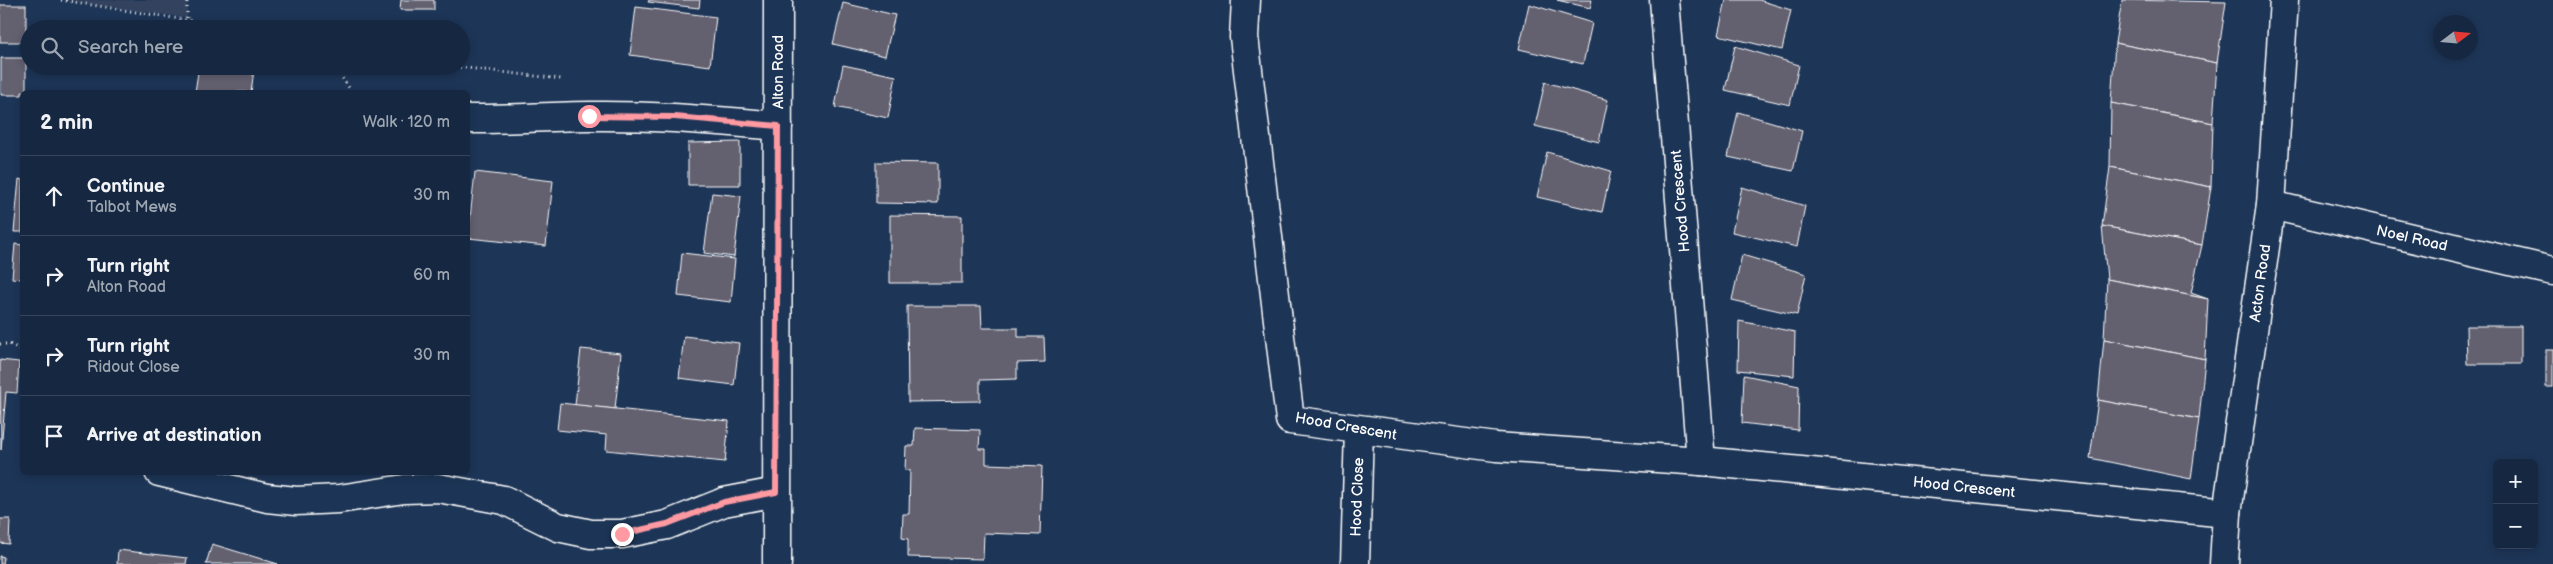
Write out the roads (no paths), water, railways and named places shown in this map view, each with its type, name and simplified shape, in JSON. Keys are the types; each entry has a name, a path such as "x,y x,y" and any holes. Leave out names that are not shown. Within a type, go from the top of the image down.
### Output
{"street":[{"name":"Alton Road","path":"777,564 778,0"},
{"name":"Hood Crescent","path":"1246,0 1244,37 1290,420 1496,447 1701,461 2227,513"},
{"name":"Hood Crescent","path":"1664,0 1701,461"},
{"name":"Acton Road","path":"2224,564 2227,513 2271,205 2284,0"},
{"path":"470,119 589,116 675,117 778,126"},
{"name":"Noel Road","path":"2271,205 2553,271"},
{"name":"Hood Close","path":"1355,564 1359,430"},
{"path":"171,475 267,498 296,501 339,500 404,489 438,488 504,500 558,527 591,534 622,534 667,524 724,502 776,492"}]}
